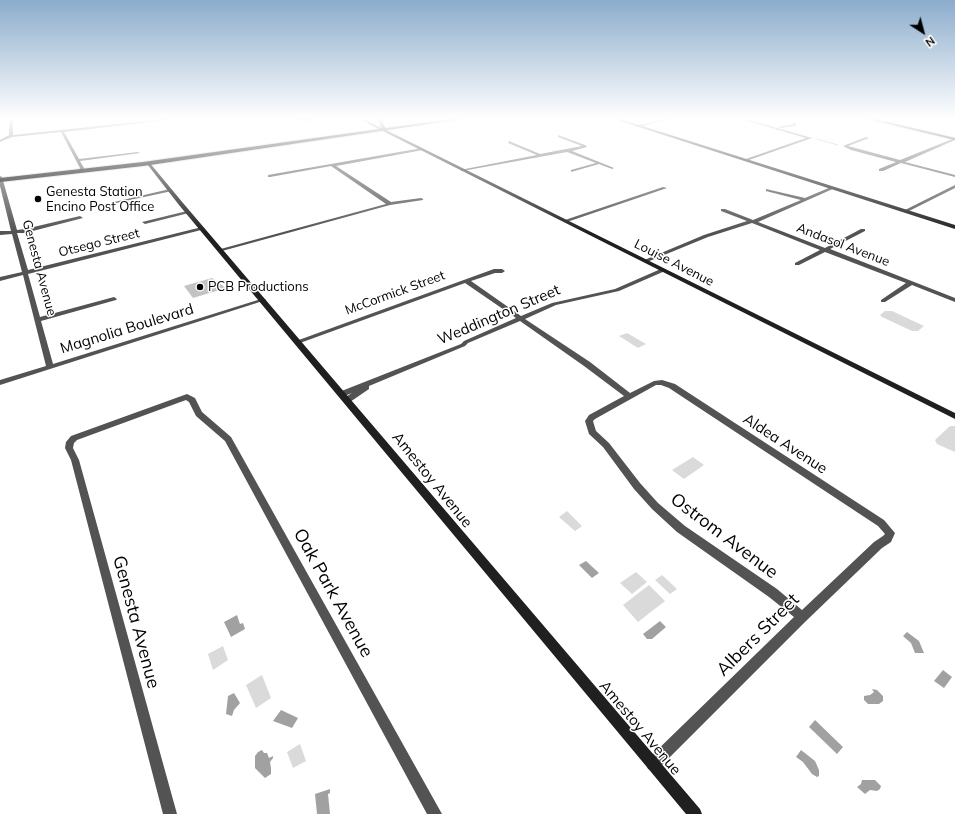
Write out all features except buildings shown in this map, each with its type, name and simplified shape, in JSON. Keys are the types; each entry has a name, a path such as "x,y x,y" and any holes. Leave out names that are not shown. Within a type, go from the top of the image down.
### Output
{"main road":[{"path":"0,179 81,171 198,156"}],"street":[{"path":"76,156 82,168 81,171"},
{"path":"78,160 112,156"},
{"path":"270,176 385,156"},
{"name":"Louise Avenue","path":"434,156 955,416"},
{"path":"462,170 534,156"},
{"path":"581,156 612,168"},
{"path":"734,156 955,227"},
{"path":"747,160 759,156"},
{"path":"879,156 955,176"},
{"path":"881,170 914,156"},
{"name":"Amestoy Avenue","path":"148,163 695,814"},
{"path":"573,171 600,164"},
{"path":"332,165 390,204"},
{"name":"Genesta Avenue","path":"0,179 26,272 50,367"},
{"path":"905,211 955,186"},
{"path":"565,221 665,188"},
{"path":"645,261 706,236 744,223 753,222 833,188"},
{"path":"116,202 170,190"},
{"path":"768,190 804,200"},
{"path":"220,250 390,204 421,199"},
{"name":"Andasol Avenue","path":"723,210 955,300"},
{"path":"145,222 188,212"},
{"path":"0,233 51,226 80,218"},
{"name":"Otsego Street","path":"0,279 202,229"},
{"path":"797,264 863,230"},
{"name":"Weddington Street","path":"345,397 369,384 564,301 617,290 663,270"},
{"name":"McCormick Street","path":"298,342 494,271 502,271"},
{"path":"466,281 587,364 630,397"},
{"path":"883,301 911,283"},
{"path":"38,320 114,299"},
{"name":"Magnolia Boulevard","path":"0,383 262,300"},
{"name":"Aldea Avenue","path":"630,397 654,383 662,382 672,386 875,519 887,528 890,533"},
{"name":"Genesta Avenue","path":"170,814 75,460 69,448 71,439 184,397 190,398"},
{"name":"Ostrom Avenue","path":"630,397 592,417 589,421 592,432 606,445 637,486 655,506 681,529 773,593 802,617"},
{"name":"Oak Park Avenue","path":"190,398 199,414 228,439 435,814"},
{"name":"Albers Street","path":"653,764 802,617 878,545 887,539 890,533"}],"shaded area":[{"path":"885,311 892,311 924,326 918,331 912,331 882,317 880,315"},
{"path":"627,333 646,344 638,348 619,336"},
{"path":"950,426 955,426 955,452 937,444 935,440"},
{"path":"693,457 704,465 684,479 672,470"},
{"path":"567,511 582,526 575,531 559,517"},
{"path":"586,561 599,573 592,578 579,565"},
{"path":"636,572 647,582 632,594 620,583"},
{"path":"662,575 677,589 670,594 655,580"},
{"path":"649,585 665,601 638,622 623,605"},
{"path":"237,615 240,624 243,623 245,629 231,637 224,622"},
{"path":"660,621 666,627 652,639 647,639 643,634"},
{"path":"907,632 919,641 924,653 915,653 911,643 903,636"},
{"path":"223,646 228,660 213,670 208,654"},
{"path":"943,670 952,677 944,688 934,681"},
{"path":"262,675 271,698 256,708 246,685"},
{"path":"872,689 877,690 883,696 883,701 879,704 868,704 864,700 864,696 870,695 874,692"},
{"path":"234,693 240,703 234,710 232,716 226,714 228,696"},
{"path":"281,710 298,718 292,728 273,721"},
{"path":"815,720 843,747 837,754 809,727"},
{"path":"300,744 306,761 293,768 287,752"},
{"path":"262,750 264,753 267,753 269,758 273,756 270,762 271,774 265,778 255,768 255,756"},
{"path":"801,750 815,761 819,770 819,776 817,777 812,774 803,762 796,757"},
{"path":"862,780 875,780 881,786 880,789 877,791 870,790 865,794 857,787 861,784"},
{"path":"330,789 330,793 328,794 330,814 317,814 315,794"}],"place":[{"name":"Genesta Station Encino Post Office","path":"38,199"},
{"name":"PCB Productions","path":"200,287"}]}
